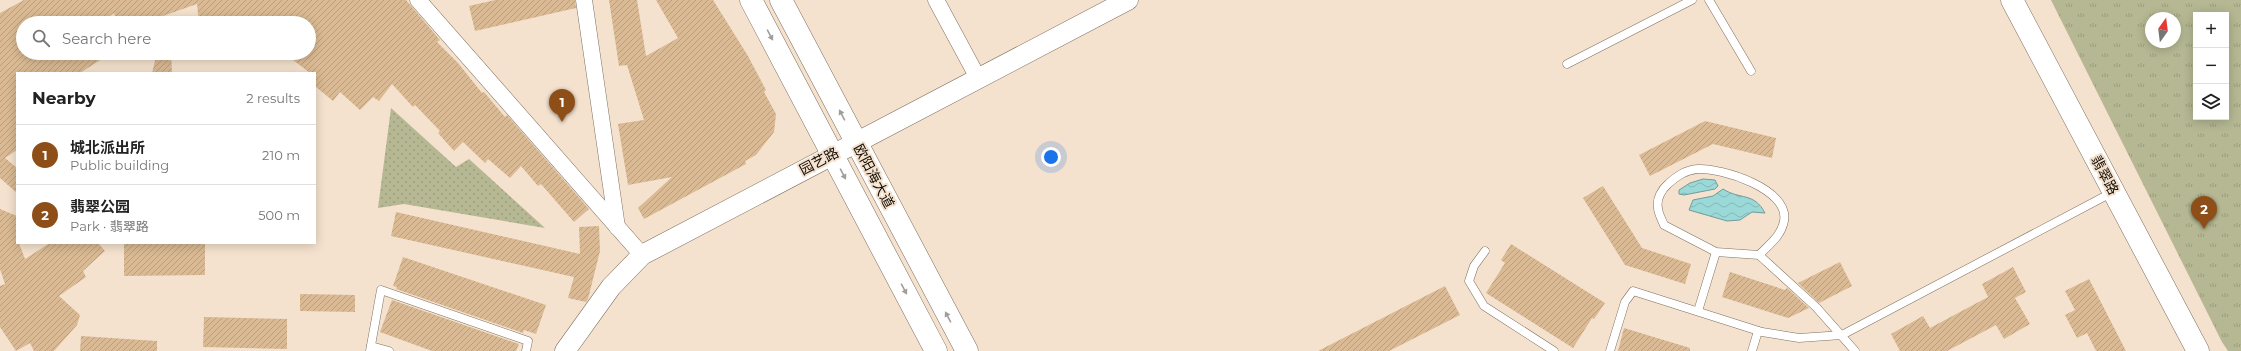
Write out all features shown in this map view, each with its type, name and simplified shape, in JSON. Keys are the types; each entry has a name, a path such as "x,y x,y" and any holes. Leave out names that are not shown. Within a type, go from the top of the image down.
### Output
{"main road":[{"name":"欧阳海大道","path":"751,0 936,351"},
{"name":"欧阳海大道","path":"781,0 967,351"},
{"name":"翡翠路","path":"2012,0 2198,351"}],"street":[{"path":"418,0 642,254"},
{"path":"584,0 617,226"},
{"path":"936,0 978,78"},
{"name":"园艺路","path":"565,351 611,287 642,254 1128,0"}],"lane":[{"path":"1567,64 1692,0"},
{"path":"1709,0 1752,71"},
{"path":"1759,255 1779,235 1785,220 1781,204 1760,185 1732,174 1698,169 1681,173 1662,190 1657,207 1664,225 1716,252 1759,255 1842,335 1856,351"},
{"path":"1610,351 1625,302 1633,291 1758,331 1799,338 1842,335 2114,192"},
{"path":"1485,251 1474,266 1469,281 1484,306 1554,351"},
{"path":"1698,311 1716,252"},
{"path":"389,351 370,348 381,290 528,341 526,351"},
{"path":"1752,351 1758,331"}],"green space":[{"path":"2051,0 2241,0 2241,351 2228,351 2222,342"},
{"path":"391,108 456,167 469,159 545,228 404,204 378,208"}],"water":[{"path":"1703,179 1715,180 1718,186 1715,189 1684,195 1679,194 1679,190 1690,183"},
{"path":"1723,189 1751,199 1761,206 1765,213 1752,212 1740,220 1727,221 1689,210 1693,200 1713,196"}],"building":[{"path":"24,0 406,0 440,40 437,42 458,63 482,93 484,92 505,117 507,115 589,209 574,222 541,184 538,186 521,166 510,178 488,159 485,163 463,142 454,151 438,133 440,131 415,105 413,107 392,84 379,101 373,97 360,110 340,92 333,101 316,87 316,72 309,72 293,60 316,60 316,16 198,16 197,4 163,16 115,16 114,13 110,16 16,16 16,60 100,60 82,72 16,72 16,151 5,158 16,167 16,192 0,178 0,13"},
{"path":"495,0 575,0 576,8 475,31 469,6"},
{"path":"609,0 637,0 646,56 678,38 656,0 713,0 748,56 766,90 764,92 776,114 774,132 756,155 745,161 746,164 644,219 638,208 672,177 628,185 618,124 644,120 627,65 619,66"},
{"path":"155,60 171,60 172,72 152,72"},
{"path":"1705,121 1776,138 1772,158 1713,144 1650,176 1639,155"},
{"path":"1603,186 1642,248 1691,264 1685,284 1625,265 1583,198"},
{"path":"0,209 16,216 16,244 19,244 25,259 48,244 99,244 105,251 83,271 86,277 59,296 80,315 77,325 54,351 34,351 30,343 16,351 0,327 0,286 5,284 0,269"},
{"path":"396,212 580,254 579,227 599,226 600,251 588,299 586,302 568,298 574,277 391,236"},
{"path":"124,244 205,244 205,275 124,276"},
{"path":"1511,244 1605,303 1594,319 1592,318 1573,348 1486,293 1505,263 1501,260"},
{"path":"403,257 546,305 536,334 524,330 523,333 396,289 397,287 393,286"},
{"path":"1840,262 1852,286 1819,303 1798,283"},
{"path":"2013,267 2026,292 2015,298 2030,324 2004,339 1996,325 1947,351 1900,351 1891,334 1923,316 1930,328 1988,297 1982,284"},
{"path":"1730,272 1785,290 1787,288 1809,308 1788,318 1722,297"},
{"path":"2089,279 2126,351 2096,351 2087,333 2077,338 2065,315 2075,310 2065,291"},
{"path":"1445,286 1460,315 1389,351 1318,351"},
{"path":"300,294 355,295 355,312 300,311"},
{"path":"392,300 519,344 516,351 432,351 380,332"},
{"path":"204,317 287,319 287,349 203,347"},
{"path":"1624,328 1690,348 1690,351 1618,351"},
{"path":"81,336 157,341 157,351 80,351"}],"place":[{"name":"城北派出所","path":"562,122"},
{"name":"翡翠公园","path":"2204,229"}]}
